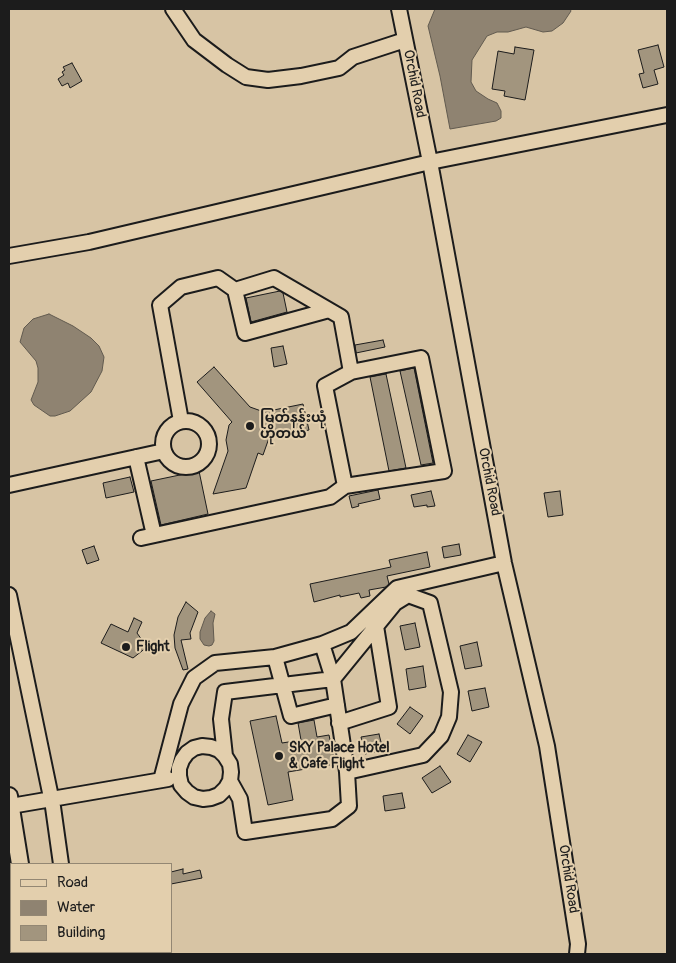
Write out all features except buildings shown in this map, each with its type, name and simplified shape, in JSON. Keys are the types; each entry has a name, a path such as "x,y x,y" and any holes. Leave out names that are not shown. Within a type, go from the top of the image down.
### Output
{"main road":[{"path":"10,803 20,863"}],"street":[{"path":"173,9 194,40 227,65 246,77 268,80 301,76 339,68 353,57 405,40"},
{"name":"Orchid Road","path":"399,9 430,162 504,564 547,746 578,944 576,954"},
{"path":"9,256 89,242 430,162 667,115"},
{"path":"181,421 160,305 181,287 218,278 235,290 245,333 329,310"},
{"path":"235,290 274,278 341,317 351,372"},
{"path":"136,457 148,537 330,497 345,486 444,471 421,358 351,372 325,386 345,486"},
{"path":"181,421 196,422 207,433 209,448 206,455 195,466 180,466 167,458 164,451 164,436 174,424 181,421"},
{"path":"9,485 164,451"},
{"path":"160,780 181,704 194,678 215,663 275,657 322,644 351,632 397,588 504,564"},
{"path":"9,595 52,800 61,863"},
{"path":"225,756 220,719 225,692 333,679 395,603 408,595 430,603 451,692 449,717 441,736 422,754 347,772"},
{"path":"340,723 389,707 376,626"},
{"path":"230,781 240,799 245,832 332,819 349,806 347,772 333,679 322,644"},
{"path":"275,657 291,716 337,705"},
{"path":"202,746 219,750 225,756 230,764 230,781 220,794 212,798 203,799 194,797 187,792 179,776 179,768 187,753 194,748 202,746"},
{"path":"10,803 52,800 179,776"}],"water":[{"path":"435,9 570,9 571,11 563,23 552,31 543,32 526,27 508,32 497,32 487,36 472,60 471,82 476,91 497,103 501,111 501,118 496,121 450,129 428,26"},
{"path":"49,314 91,338 99,346 104,357 102,371 91,392 70,411 55,416 50,416 34,405 31,400 38,382 38,368 36,361 20,342 24,328 33,319"},
{"path":"211,611 215,614 213,623 214,641 209,646 204,645 200,639 200,632 205,618"}],"place":[{"name":"မြတ်နန်းယုံ ဟိုတယ်","path":"250,426"},
{"name":"Flight","path":"126,647"},
{"name":"SKY Palace Hotel & Cafe Flight","path":"279,756"}]}
